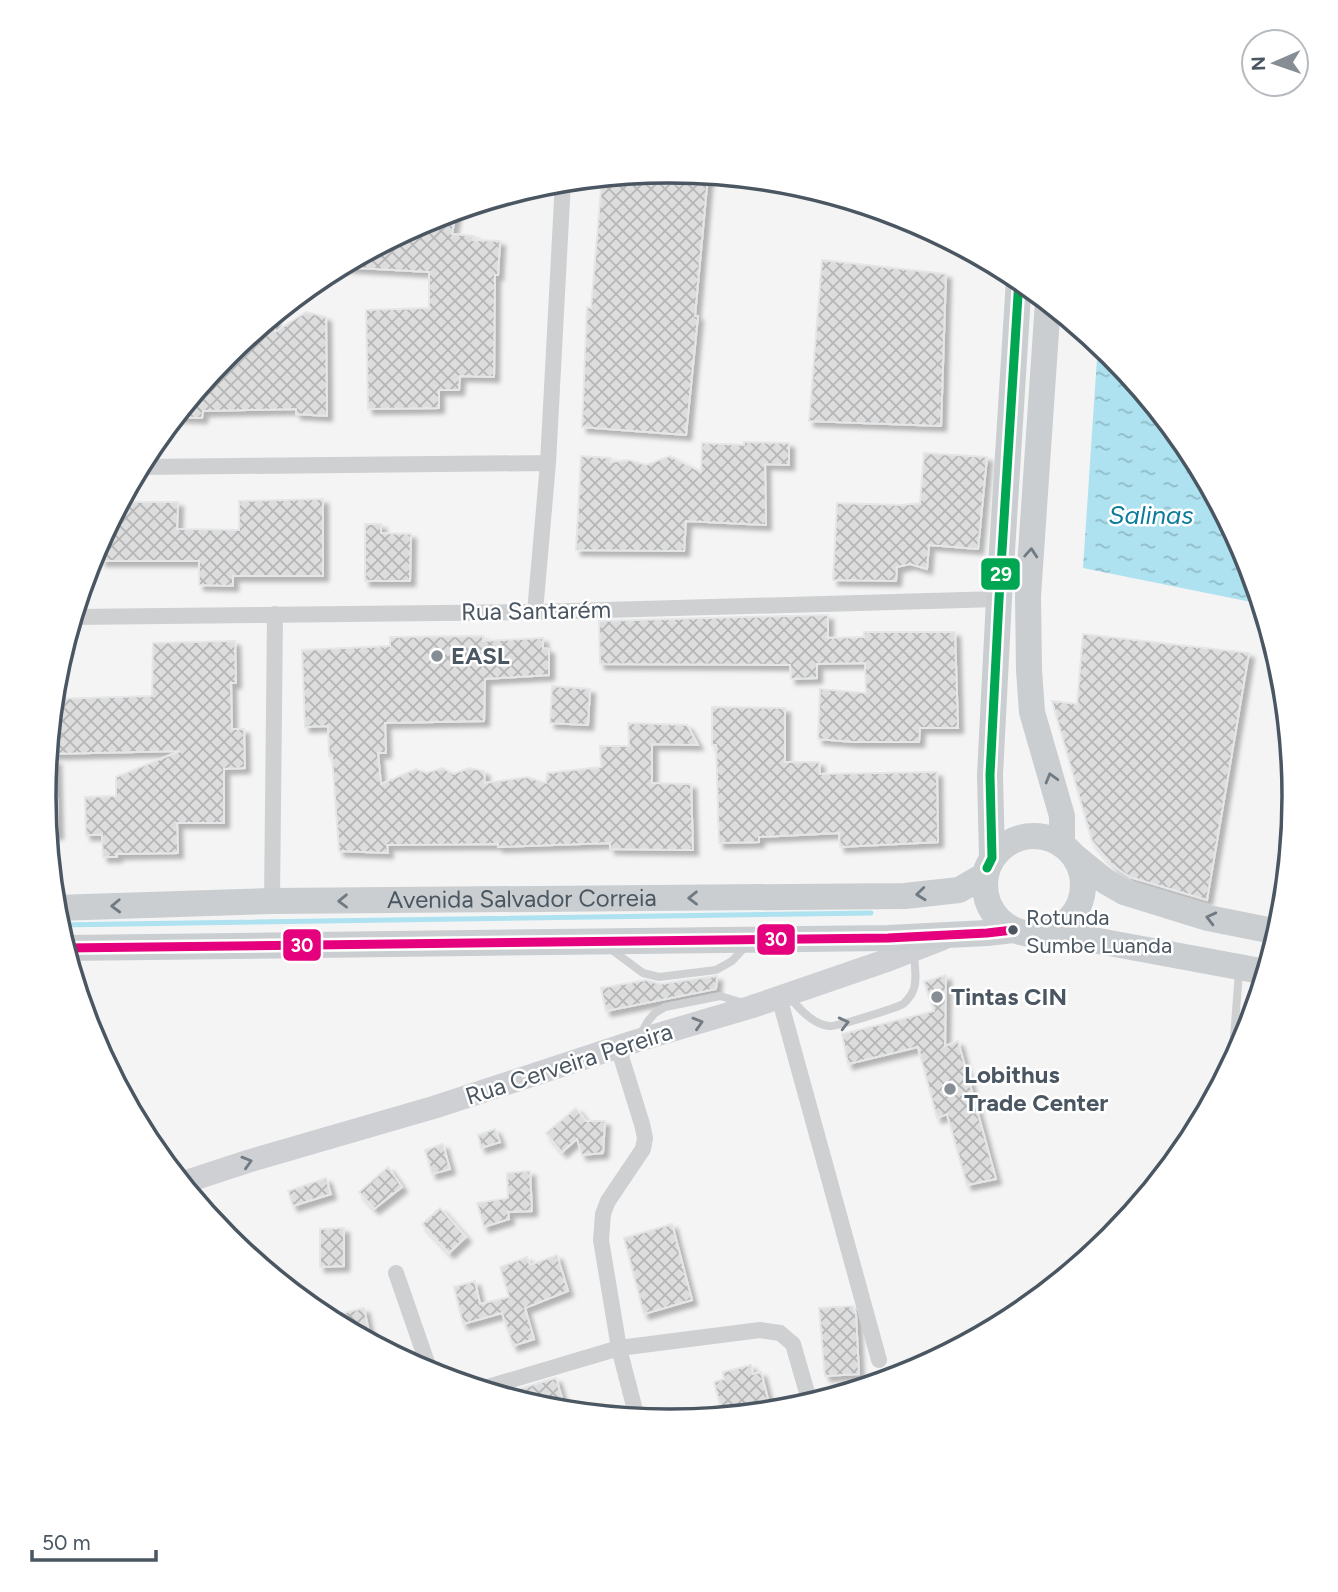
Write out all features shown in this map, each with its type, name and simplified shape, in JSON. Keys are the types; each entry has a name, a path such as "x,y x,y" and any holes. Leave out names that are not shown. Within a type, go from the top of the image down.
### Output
{"main road":[{"path":"1019,293 999,599 990,775 989,867 985,894 998,919 1013,930 1031,935 1050,932 1072,916 1083,890 1081,871 1067,850 1062,816 1032,712 1029,670 1028,596 1047,314"},
{"path":"989,867 1006,844 1024,836 1044,836 1124,892 1208,918 1267,930"},
{"name":"Avenida Salvador Correia","path":"67,908 272,901 905,896 959,890 989,867"},
{"name":"Avenida Salvador Correia","path":"75,948 888,938 1013,930"},
{"path":"1050,932 1256,971"},
{"name":"Rua Cerveira Pereira","path":"192,1180 435,1107 627,1044 751,1007 953,934"}],"street":[{"path":"535,612 548,463 562,193"},
{"path":"152,467 548,463"},
{"name":"Rua Santarém","path":"83,617 535,612 999,599"},
{"path":"272,901 275,614"},
{"path":"784,996 880,1360"},
{"path":"627,1044 645,1138 643,1149 608,1201 603,1214 601,1240 620,1348 635,1408"},
{"path":"396,1273 426,1358"},
{"path":"498,1384 620,1348 760,1330 780,1334 793,1344 807,1393"}],"lane":[{"path":"601,942 643,973 659,977 716,970 732,961 751,940"},
{"path":"784,996 814,1020 828,1026 840,1026 903,1004 913,991 914,950"},
{"path":"1234,1033 1239,968"}],"water":[{"name":"Salinas","path":"1097,358 1130,392 1179,455 1219,525 1250,602 1083,568"}],"building":[{"path":"707,184 686,435 582,427 587,307 591,308 601,187"},
{"path":"454,223 452,234 474,236 473,240 500,241 498,275 495,275 494,377 460,376 459,390 439,390 439,408 368,409 366,310 429,308 429,272 358,268 398,246"},
{"path":"822,260 946,274 941,426 809,421"},
{"path":"306,312 326,317 327,416 296,414 296,409 203,411 202,418 187,417 236,363 275,327 275,332"},
{"path":"744,442 789,443 789,465 765,464 766,525 686,521 684,551 576,550 581,456 611,458 611,462 629,460 646,465 670,456 701,472 702,443 744,445"},
{"path":"924,453 987,457 978,549 929,545 927,569 910,564 897,567 896,581 833,580 837,503 920,503"},
{"path":"323,499 323,576 233,576 233,586 199,585 199,561 103,561 131,502 178,502 177,529 239,530 239,501"},
{"path":"365,524 381,524 381,533 411,534 410,581 365,581"},
{"path":"828,615 828,638 864,637 864,632 955,632 958,728 920,728 919,742 818,739 820,689 866,693 865,663 817,664 817,678 791,679 790,665 600,664 599,621"},
{"path":"1083,634 1249,653 1207,900 1130,877 1112,865 1092,841 1052,701 1077,704"},
{"path":"483,636 483,641 543,638 543,648 549,649 549,675 485,679 484,721 385,723 386,753 378,753 381,784 416,769 426,773 443,768 453,774 469,768 484,771 485,783 527,777 546,783 547,773 601,767 600,746 629,746 628,723 687,725 698,745 652,744 652,783 691,784 693,850 610,849 610,843 498,847 498,844 387,845 388,853 339,851 328,726 305,727 302,650 390,646 390,637"},
{"path":"235,641 236,683 231,683 232,729 244,729 245,768 224,769 224,823 177,823 178,853 117,854 117,857 103,857 102,835 86,835 85,797 116,796 116,777 180,751 57,754 64,699 152,696 153,643"},
{"path":"552,686 590,689 588,725 550,723"},
{"path":"712,707 785,708 785,762 819,762 820,774 937,772 938,842 840,847 839,833 759,837 759,842 719,843"},
{"path":"56,777 58,834 57,834"},
{"name":"Lobithus Trade Center","path":"946,975 945,1046 958,1041 996,1179 967,1185 947,1114 937,1118 918,1047 848,1064 842,1034 934,1011 924,982"},
{"path":"717,976 716,989 606,1011 601,988 646,980 660,984"},
{"path":"576,1108 586,1121 605,1121 603,1153 582,1155 577,1139 562,1152 546,1133"},
{"path":"495,1129 500,1142 481,1148 478,1135"},
{"path":"443,1144 450,1169 432,1174 425,1150"},
{"path":"388,1167 402,1187 374,1209 359,1192"},
{"path":"530,1171 532,1211 508,1212 509,1219 484,1227 477,1203 508,1198 507,1173"},
{"path":"326,1178 331,1194 293,1206 288,1191"},
{"path":"440,1208 466,1237 449,1253 422,1224"},
{"path":"672,1224 692,1300 644,1314 624,1238"},
{"path":"344,1228 344,1266 320,1267 320,1229"},
{"path":"557,1255 568,1291 525,1308 534,1339 513,1346 502,1313 463,1324 454,1287 475,1281 480,1304 509,1297 500,1267 527,1257 530,1265"},
{"path":"853,1306 856,1315 859,1374 825,1376 819,1308"},
{"path":"364,1308 369,1331 362,1327 340,1314"},
{"path":"751,1365 753,1374 761,1372 768,1401 721,1407 714,1382 724,1379 723,1372"},
{"path":"556,1378 562,1399 549,1397 517,1390"}],"waterway":[{"path":"70,925 871,913"}],"transit line":[{"name":"29","path":"987,868 992,858 990,775 1018,292"},
{"name":"30","path":"75,948 888,938 1013,930"}],"place":[{"name":"EASL","path":"437,656"},
{"name":"Rotunda Sumbe Luanda","path":"1013,930"},
{"name":"Tintas CIN","path":"937,997"},
{"name":"Lobithus Trade Center","path":"950,1089"}]}
